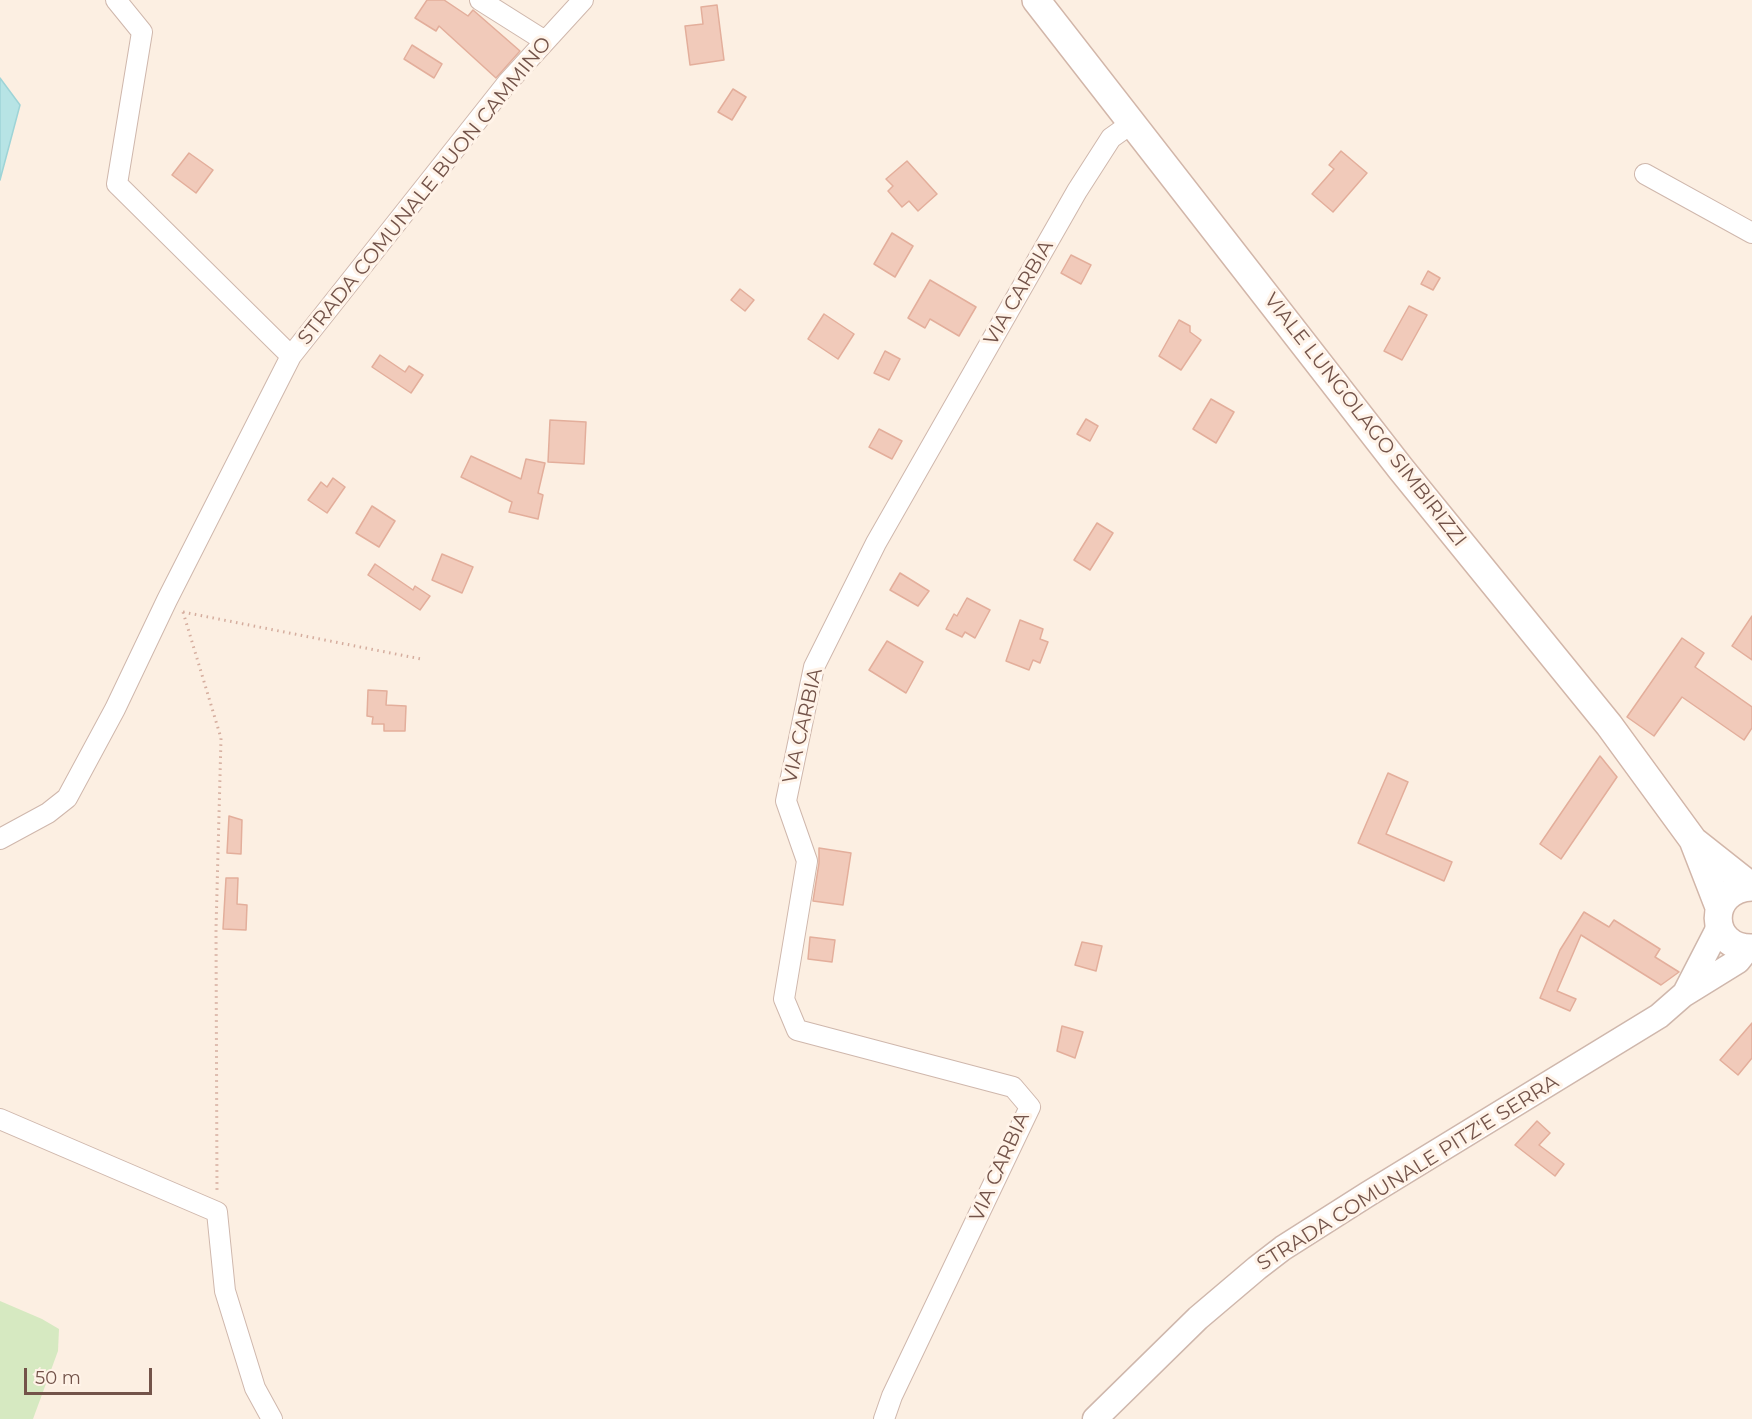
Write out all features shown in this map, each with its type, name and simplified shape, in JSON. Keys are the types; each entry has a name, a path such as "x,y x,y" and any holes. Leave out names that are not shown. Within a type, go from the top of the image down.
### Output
{"main road":[{"name":"VIALE LUNGOLAGO SIMBIRIZZI","path":"1036,0 1401,469 1609,724 1693,840 1752,887"},
{"name":"VIALE LUNGOLAGO SIMBIRIZZI","path":"1693,840 1719,917"},
{"path":"1751,950 1739,947 1727,940 1719,917 1724,898 1741,887 1752,887"}],"street":[{"path":"116,0 142,32 117,184 291,356"},
{"path":"480,0 545,41"},
{"name":"STRADA COMUNALE BUON CAMMINO","path":"0,839 48,813 67,798 115,709 167,600 291,356 508,82 582,0"},
{"name":"VIA CARBIA","path":"884,1419 892,1396 1030,1107 1014,1087 797,1030 784,999 807,861 786,801 814,667 876,543 1077,191 1111,138 1132,123"},
{"path":"1645,174 1752,233"},
{"name":"STRADA COMUNALE PITZ'E SERRA","path":"1683,995 1719,917"},
{"name":"STRADA COMUNALE PITZ'E SERRA","path":"1095,1419 1198,1318 1274,1255 1359,1200 1659,1016 1683,995 1738,961 1751,950"},
{"path":"0,1119 217,1212 225,1291 255,1388 272,1419"}],"path":[{"path":"167,600 183,612 421,660"},
{"path":"183,612 221,738 216,929 217,1212"}],"green space":[{"path":"0,1301 59,1329 58,1351 33,1419 0,1419"}],"water":[{"path":"0,78 20,105 0,180"}],"building":[{"path":"427,0 444,0 468,16 473,10 520,51 496,78 439,26 436,31 415,18"},
{"path":"717,5 724,60 690,65 685,26 703,24 701,7"},
{"path":"412,45 442,64 434,78 404,59"},
{"path":"733,89 746,97 732,120 718,112"},
{"path":"1341,151 1367,173 1333,212 1312,194 1334,169 1329,165"},
{"path":"189,153 213,170 196,193 172,175"},
{"path":"907,161 937,194 918,211 909,201 902,207 888,191 893,186 886,179"},
{"path":"892,233 913,246 895,277 874,264"},
{"path":"1071,255 1091,265 1081,284 1061,273"},
{"path":"1428,271 1440,278 1433,290 1421,284"},
{"path":"930,280 976,307 959,336 930,319 925,328 908,318"},
{"path":"740,289 754,300 745,311 731,300"},
{"path":"1409,306 1427,315 1402,360 1384,351"},
{"path":"824,314 854,334 838,359 808,339"},
{"path":"1179,320 1190,326 1190,332 1201,340 1181,370 1159,356"},
{"path":"885,351 900,359 889,380 874,373"},
{"path":"380,355 405,372 409,366 423,375 411,393 372,367"},
{"path":"1211,399 1234,412 1216,443 1193,429"},
{"path":"1086,419 1098,426 1090,441 1077,434"},
{"path":"550,420 586,422 584,464 548,462"},
{"path":"879,429 902,441 892,459 869,447"},
{"path":"471,456 521,479 526,459 545,463 538,493 543,495 538,519 509,512 512,502 461,477"},
{"path":"333,478 345,487 327,513 308,500 321,482 327,487"},
{"path":"372,506 395,521 379,547 356,533"},
{"path":"1097,523 1113,533 1090,570 1074,560"},
{"path":"442,554 473,567 462,593 432,580"},
{"path":"375,564 413,590 415,586 430,596 420,610 368,575"},
{"path":"900,573 929,591 918,606 890,590"},
{"path":"967,598 990,610 975,638 965,632 962,637 946,629 954,614 957,616"},
{"path":"1752,616 1752,660 1732,646"},
{"path":"1020,620 1043,629 1040,639 1048,642 1040,663 1033,660 1029,670 1006,661"},
{"path":"1682,638 1704,653 1695,667 1752,707 1752,728 1744,740 1682,697 1654,736 1627,717"},
{"path":"887,641 923,662 906,693 869,670"},
{"path":"368,690 387,691 386,705 406,706 405,731 384,731 384,724 372,724 373,717 367,716"},
{"path":"1600,756 1617,777 1561,859 1540,844"},
{"path":"1388,773 1408,782 1386,834 1452,862 1444,881 1358,843"},
{"path":"229,816 242,820 241,854 227,853"},
{"path":"819,848 851,853 843,905 813,901"},
{"path":"226,878 238,878 237,904 247,905 246,930 223,929"},
{"path":"1584,912 1609,927 1614,920 1660,949 1655,957 1679,972 1661,985 1581,935 1557,991 1576,999 1570,1011 1540,998 1560,950"},
{"path":"810,937 835,940 832,962 808,959"},
{"path":"1082,942 1102,946 1096,971 1075,965"},
{"path":"1752,1023 1752,1058 1738,1075 1720,1060"},
{"path":"1062,1026 1083,1032 1075,1058 1057,1051"},
{"path":"1537,1121 1550,1133 1539,1145 1564,1164 1555,1176 1515,1145"}]}
